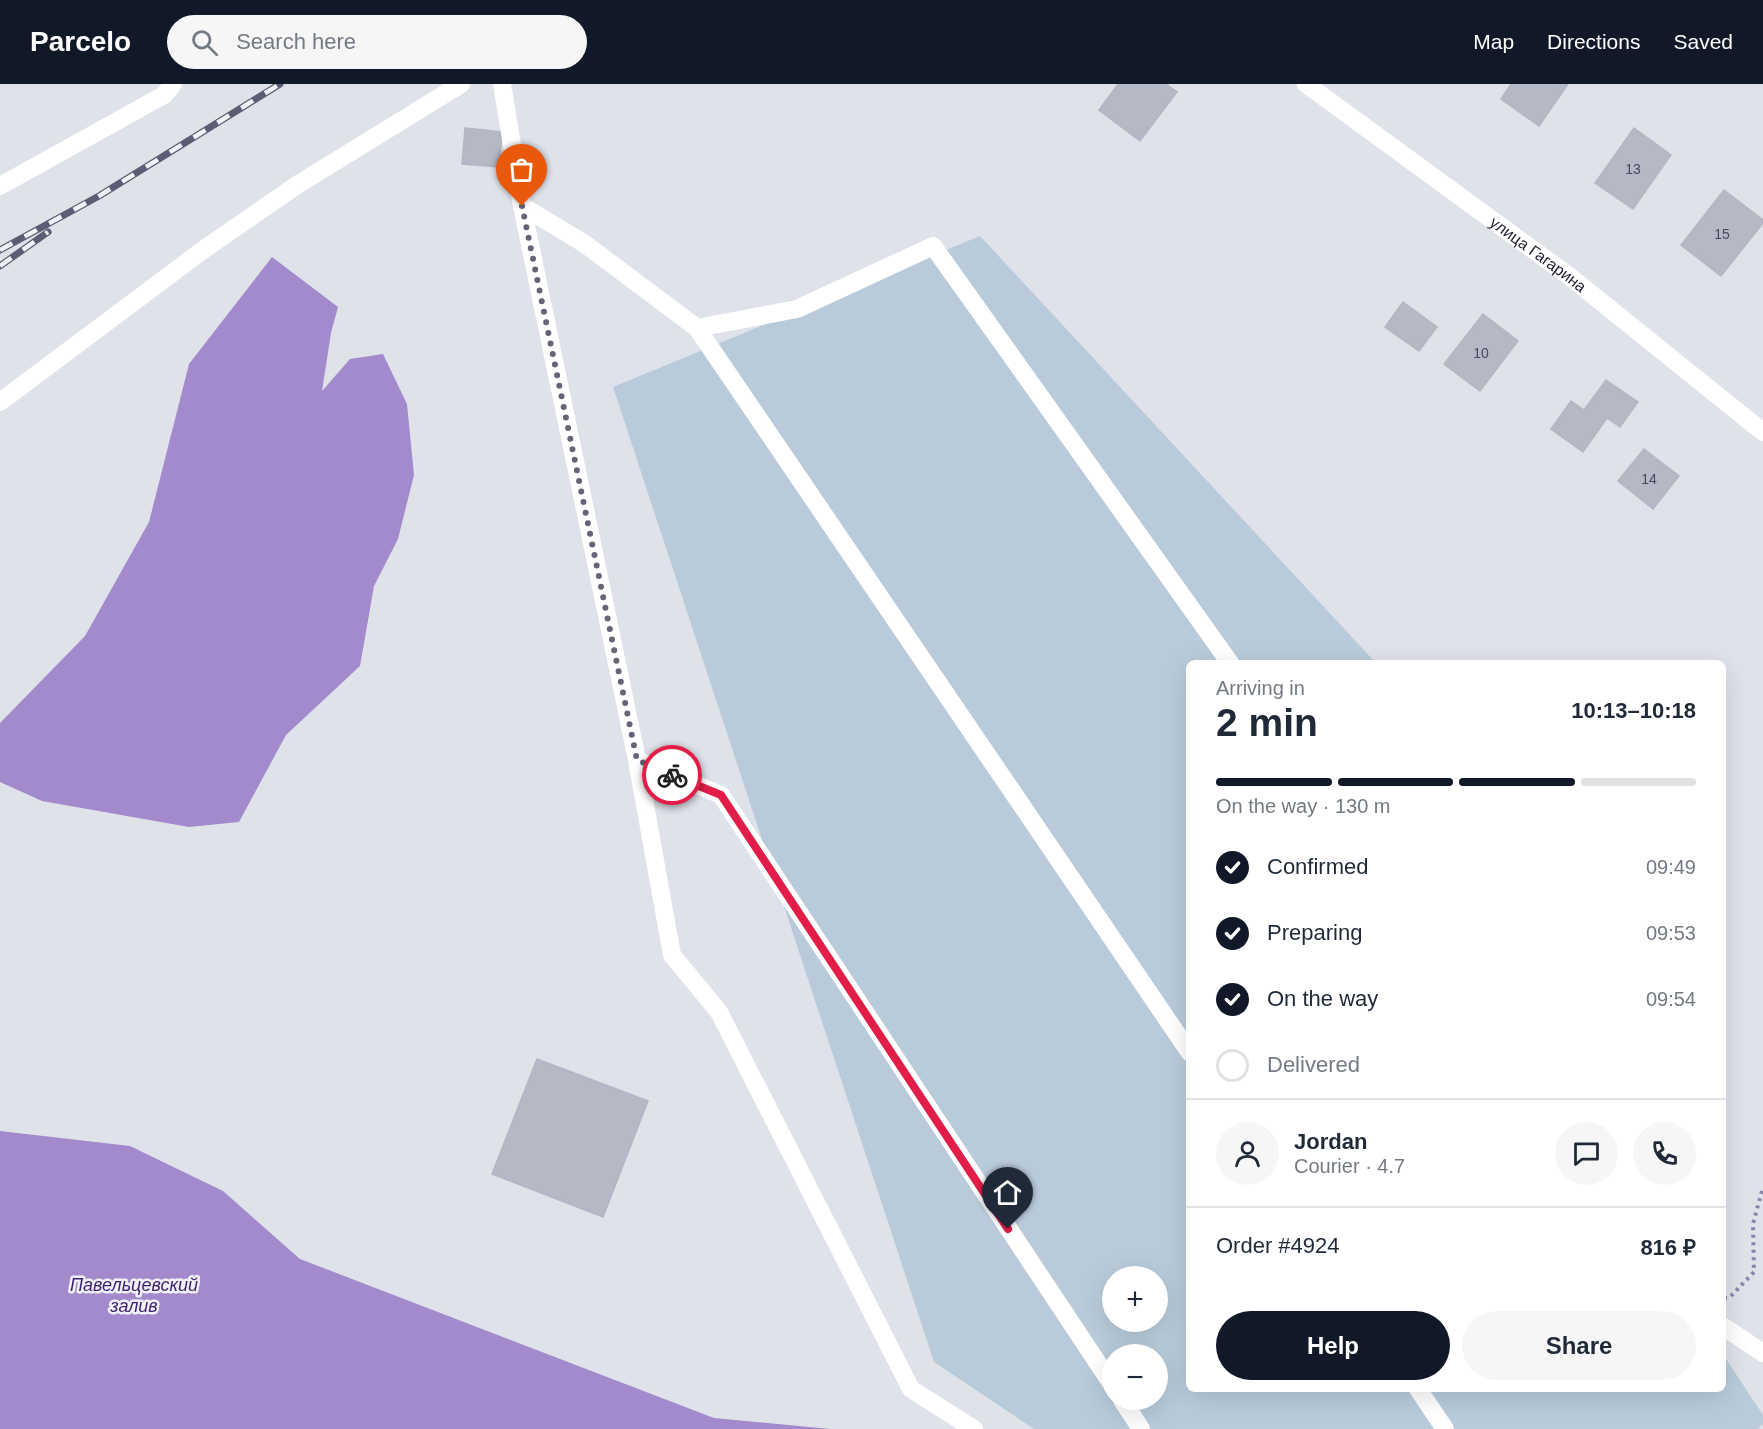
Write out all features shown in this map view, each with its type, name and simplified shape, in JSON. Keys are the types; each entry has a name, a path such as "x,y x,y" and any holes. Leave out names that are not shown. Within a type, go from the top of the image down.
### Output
{"street":[{"path":"0,186 164,95 173,84"},
{"path":"0,402 203,250 288,191 461,84"},
{"path":"502,84 522,206 637,760 672,954 719,1012 911,1389 974,1429"},
{"name":"улица Гагарина","path":"1306,84 1569,276 1763,432"},
{"path":"522,206 585,244 697,328 1186,1047"},
{"path":"697,328 797,309 933,246 1228,660"},
{"path":"637,760 721,795 1102,1369"},
{"path":"1726,1328 1763,1353"},
{"path":"1420,1392 1445,1429"},
{"path":"1129,1410 1141,1429"}],"path":[{"path":"1726,1298 1730,1297 1754,1272 1753,1224 1763,1187"}],"shaded area":[{"path":"980,236 1373,660 1186,660 1186,1392 1726,1392 1726,1359 1763,1415 1763,1424 1758,1429 1034,1429 934,1362 613,387"}],"water":[{"path":"272,257 338,307 331,333 322,391 350,359 383,354 407,404 414,475 398,539 374,586 360,666 286,735 239,822 189,827 42,801 0,782 0,723 85,636 149,522 189,364"},
{"name":"Павельцевский залив","path":"0,1131 130,1146 223,1191 300,1259 714,1418 831,1429 0,1429"}],"building":[{"path":"1118,84 1166,84 1177,92 1140,141 1099,110"},
{"path":"1511,84 1568,84 1539,126 1501,99"},
{"path":"465,128 502,132 499,167 462,164"},
{"path":"1634,128 1671,155 1633,209 1595,183"},
{"path":"1724,190 1763,220 1763,223 1721,276 1681,245"},
{"path":"1403,302 1437,327 1419,351 1385,327"},
{"path":"1483,314 1518,341 1480,391 1444,364"},
{"path":"1606,380 1638,402 1620,427 1607,418 1583,452 1551,429 1571,401 1584,410"},
{"path":"1644,449 1679,476 1653,509 1618,481"},
{"path":"537,1059 648,1101 603,1217 492,1174"}],"railway":[{"path":"0,250 99,196 280,84"},
{"path":"0,266 48,232"}],"way so far":[{"path":"522,206 637,760 672,775"}],"route":[{"path":"672,775 721,795 1008,1229"}]}
